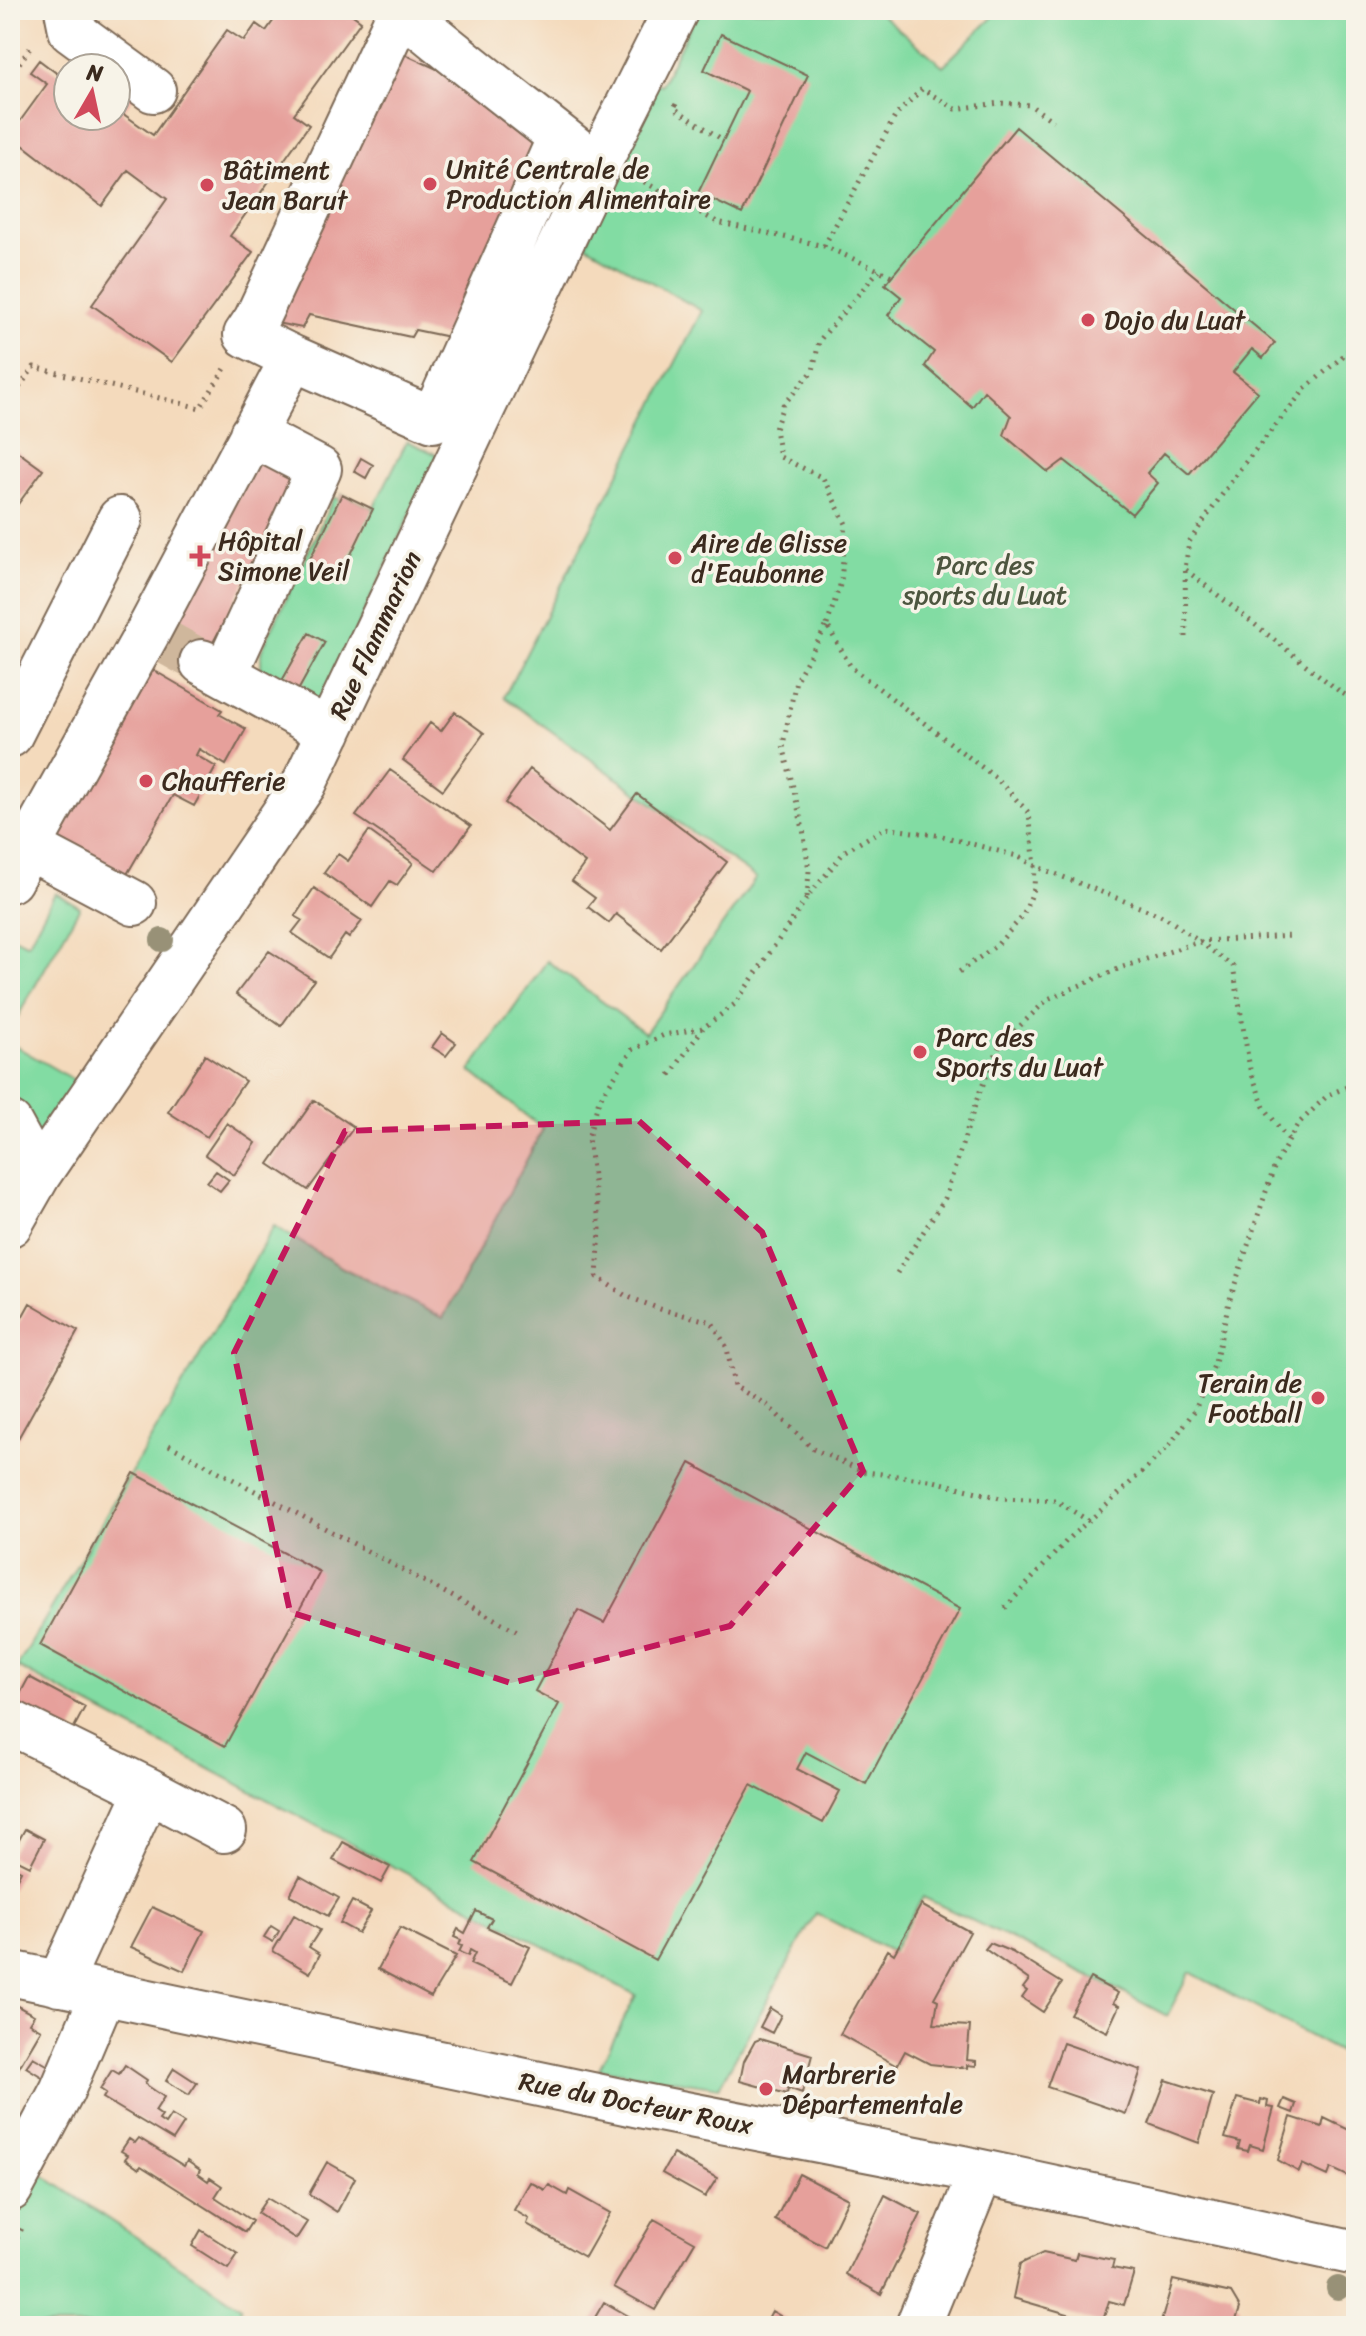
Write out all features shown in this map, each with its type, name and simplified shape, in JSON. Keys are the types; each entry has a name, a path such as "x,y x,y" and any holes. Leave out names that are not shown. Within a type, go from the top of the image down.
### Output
{"street":[{"path":"67,10 71,30 153,90"},
{"path":"560,137 433,420 246,335 256,320 401,10 439,24 560,137 599,163"},
{"name":"Rue Flammarion","path":"10,1224 38,1175 304,784 599,163 676,10"},
{"path":"134,903 19,863 155,636 252,434 293,358"},
{"path":"252,434 319,469 214,668 329,732"},
{"path":"10,735 120,519"},
{"path":"10,1124 38,1175"},
{"path":"10,1722 224,1830"},
{"path":"59,1984 148,1790"},
{"name":"Rue du Docteur Roux","path":"10,1973 631,2103 981,2172 1356,2253"},
{"path":"10,2189 62,2091 103,1994"},
{"path":"918,2326 981,2172"}],"path":[{"path":"824,246 896,115 922,89 956,109 999,103 1030,105 1053,121"},
{"path":"681,94 674,108 723,140"},
{"path":"599,163 717,222 824,246 892,276"},
{"path":"807,898 809,871 803,829 783,745 796,680 827,625 841,582 846,524 823,478 780,457 775,429 783,405 813,371 819,341 879,270"},
{"path":"10,400 34,367 200,408 246,335"},
{"path":"1186,637 1185,569 1189,542 1240,469 1306,388 1356,342"},
{"path":"1185,569 1356,702"},
{"path":"827,625 851,667 996,778 1029,813 1035,866 1034,889 1023,916 997,945 959,972"},
{"path":"670,1075 703,1028 735,1004 807,898 845,851 885,828 942,836 1017,856 1165,917 1201,941 1233,966 1250,1069 1264,1107 1289,1141"},
{"path":"897,1273 945,1198 978,1096 1000,1045 1048,999 1123,967 1201,941 1293,936"},
{"path":"703,1028 664,1035 632,1050 599,1100 588,1138 600,1229 597,1277 626,1296 660,1309 712,1322 727,1348 734,1386 767,1405 813,1449 865,1472 930,1480 1000,1498 1055,1500 1089,1521"},
{"path":"1005,1608 1070,1537 1168,1447 1195,1410 1215,1363 1229,1302 1275,1165 1298,1124 1328,1095 1356,1083"},
{"path":"169,1445 517,1631"}],"highlighted area":[{"path":"639,1121 762,1232 863,1471 730,1626 511,1683 290,1612 234,1353 345,1131"}],"green space":[{"name":"Parc des Sports du Luat","path":"698,10 876,10 943,66 1000,10 1356,10 1356,2061 1190,1972 1167,2016 923,1897 892,1952 816,1913 719,2087 599,2069 636,1995 17,1667 274,1226 343,1268 443,1318 543,1129 470,1071 547,961 645,1033 756,878 504,697 702,311 586,245 656,83 661,85"},
{"path":"407,441 438,455 320,706 266,677 261,667 261,652 334,497 340,500 342,494 373,509"},
{"path":"55,893 80,907 10,1030 10,935 28,944"},
{"path":"10,1043 81,1084 38,1149 10,1088"},
{"path":"34,2169 241,2307 235,2326 10,2326 10,2215"}],"building":[{"name":"Bâtiment Jean Barut","path":"281,10 346,10 361,21 294,114 309,125 230,236 253,252 172,362 92,305 167,199 128,170 102,206 10,135 47,84 30,72 39,60 52,70 52,132 132,132 132,120 153,135 227,30 244,41 256,24 266,31"},
{"path":"721,34 808,75 742,214 698,193 747,91 704,70"},
{"name":"Unité Centrale de Production Alimentaire","path":"402,53 437,69 531,143 535,153 454,338 415,330 411,337 309,315 302,328 271,322"},
{"name":"Dojo du Luat","path":"1016,127 1275,343 1263,358 1252,349 1233,372 1258,392 1189,474 1164,453 1147,473 1158,483 1132,514 1064,460 1048,472 1004,435 1011,416 984,391 972,407 925,366 934,352 888,315 901,297 885,284"},
{"path":"10,446 43,470 10,515"},
{"path":"361,458 373,465 366,478 354,471"},
{"path":"258,459 298,481 199,669 158,646"},
{"path":"342,494 373,509 340,577 309,561"},
{"path":"309,633 325,642 295,696 279,686"},
{"name":"Chaufferie","path":"148,667 222,710 219,714 246,729 226,765 199,749 196,755 216,767 194,806 173,795 126,876 58,837"},
{"path":"455,712 484,733 443,790 403,760 430,723 441,731"},
{"path":"530,769 610,830 637,794 727,862 661,949 616,914 609,923 588,907 595,898 572,881 585,863 505,803"},
{"path":"390,770 471,826 437,871 356,816"},
{"path":"369,831 413,863 397,885 390,881 372,907 324,873 338,854 348,861"},
{"path":"314,888 362,921 349,938 345,935 329,958 292,933 302,920 295,916"},
{"path":"269,951 314,980 281,1026 236,994"},
{"path":"442,1033 456,1043 446,1056 432,1047"},
{"path":"205,1055 245,1081 207,1137 168,1112"},
{"path":"314,1100 354,1127 308,1190 269,1164"},
{"path":"227,1123 256,1143 234,1175 205,1155"},
{"path":"216,1171 229,1180 220,1191 207,1182"},
{"path":"30,1303 78,1331 10,1453 10,1339"},
{"path":"690,1463 960,1609 866,1784 806,1752 797,1769 840,1791 823,1823 751,1785 655,1960 474,1862 559,1704 535,1691 578,1610 604,1623"},
{"path":"134,1473 320,1572 225,1746 40,1645"},
{"path":"29,1677 85,1707 70,1735 14,1705"},
{"path":"25,1829 44,1839 30,1866 10,1856"},
{"path":"343,1842 390,1867 381,1883 333,1860"},
{"path":"10,1866 21,1871 10,1892"},
{"path":"300,1876 339,1898 328,1916 290,1895"},
{"path":"352,1901 371,1911 358,1933 340,1923"},
{"path":"921,1905 970,1932 934,1998 938,2000 934,2024 970,2026 967,2060 976,2061 976,2066 930,2064 905,2051 897,2066 840,2034 888,1950 894,1954"},
{"path":"152,1907 204,1931 184,1971 131,1947"},
{"path":"476,1911 492,1919 487,1927 530,1947 512,1983 470,1964 475,1953 470,1950 468,1956 459,1952 461,1940 454,1937 458,1929 465,1933"},
{"path":"294,1915 320,1930 309,1947 320,1954 310,1973 273,1951"},
{"path":"271,1926 279,1931 273,1942 264,1937"},
{"path":"400,1928 456,1956 431,1997 378,1969"},
{"path":"990,1943 1012,1952 1062,1983 1043,2012 1022,1998 1027,1991 1023,1988 1029,1980 985,1949"},
{"path":"1090,1978 1118,1993 1113,2003 1119,2006 1107,2032 1070,2014"},
{"path":"10,2002 34,2015 29,2023 41,2030 15,2074 10,2071"},
{"path":"770,2008 781,2015 772,2033 760,2027"},
{"path":"760,2039 812,2055 802,2093 788,2088 787,2094 740,2081 744,2061 755,2041"},
{"path":"1063,2043 1141,2070 1126,2114 1047,2087"},
{"path":"33,2057 54,2069 47,2080 26,2067"},
{"path":"125,2065 164,2097 155,2111 162,2116 159,2120 165,2124 171,2115 184,2123 173,2140 103,2098 106,2093 100,2089 112,2070 119,2074"},
{"path":"174,2068 197,2083 189,2095 166,2081"},
{"path":"1166,2080 1213,2095 1199,2143 1149,2124"},
{"path":"1237,2098 1260,2104 1261,2099 1268,2101 1267,2107 1274,2108 1263,2149 1250,2145 1248,2151 1238,2149 1240,2142 1225,2138"},
{"path":"1284,2099 1296,2104 1293,2113 1280,2108"},
{"path":"1356,2116 1356,2180 1331,2168 1328,2176 1302,2164 1299,2172 1278,2160 1291,2117 1322,2127 1324,2118 1349,2130"},
{"path":"139,2138 184,2166 187,2161 200,2170 198,2174 222,2186 215,2197 252,2221 245,2232 125,2159 128,2155 121,2151 129,2139 135,2143"},
{"path":"673,2154 717,2178 705,2197 662,2173"},
{"path":"327,2162 355,2178 337,2212 309,2194"},
{"path":"799,2174 848,2199 825,2247 775,2220"},
{"path":"530,2182 545,2190 549,2185 567,2195 569,2190 610,2213 585,2257 527,2224 529,2219 514,2210"},
{"path":"885,2195 921,2214 881,2294 846,2274"},
{"path":"267,2198 307,2222 296,2239 257,2213"},
{"path":"654,2219 695,2242 655,2310 614,2287"},
{"path":"201,2230 238,2254 228,2269 192,2246"},
{"path":"1043,2253 1075,2260 1077,2253 1114,2260 1112,2268 1134,2272 1124,2305 1109,2301 1102,2324 1013,2298 1020,2264"},
{"path":"1173,2280 1231,2293 1240,2308 1234,2326 1160,2326"},
{"path":"604,2302 646,2326 590,2326"},
{"path":"772,2311 797,2326 764,2326"}],"tunnel":[{"path":"162,640 202,662"}],"place":[{"name":"Unité Centrale de Production Alimentaire","path":"430,184"},
{"name":"Bâtiment Jean Barut","path":"207,185"},
{"name":"Dojo du Luat","path":"1088,320"},
{"name":"Hôpital Simone Veil","path":"200,556"},
{"name":"Aire de Glisse d'Eaubonne","path":"675,558"},
{"name":"Chaufferie","path":"146,781"},
{"name":"Parc des Sports du Luat","path":"920,1052"},
{"name":"Terain de Football","path":"1318,1398"},
{"name":"Marbrerie Départementale","path":"766,2089"}],"park label":[{"name":"Parc des sports du Luat","path":"985,580"}]}
